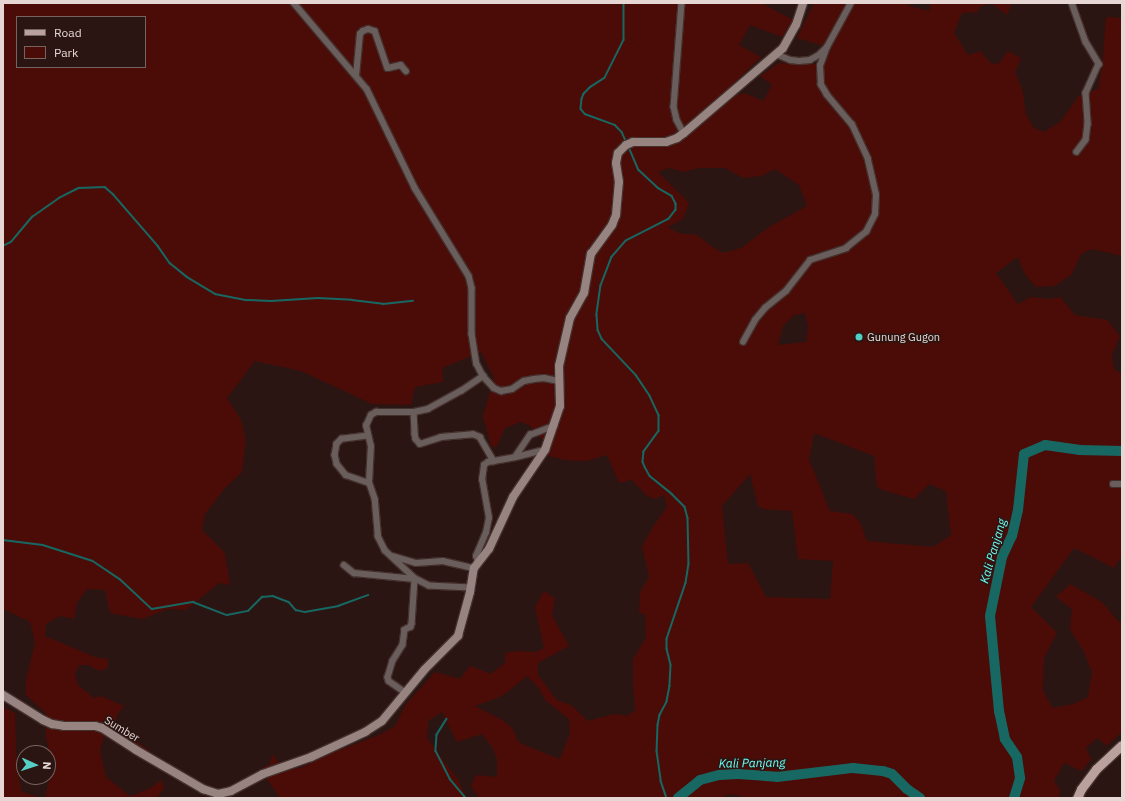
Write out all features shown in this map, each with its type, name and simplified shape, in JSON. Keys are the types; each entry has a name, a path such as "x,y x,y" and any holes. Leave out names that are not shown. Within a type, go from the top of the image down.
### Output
{"main road":[{"path":"1077,798 1081,789 1092,774 1118,753 1122,745"}],"street":[{"path":"294,3 370,94 397,154 415,188 470,280 472,288 473,340 477,364 483,376 494,388 501,391 512,389 524,381 534,379 544,378 559,382"},
{"path":"682,3 674,107 677,120 684,133"},
{"path":"476,565 489,549 515,493 545,450 554,426 561,401 559,366 566,331 572,313 584,293 591,254 615,219 620,179 616,161 618,153 628,144 637,142 666,142 677,138 684,133 776,54 790,37 803,3"},
{"path":"743,342 755,320 765,308 786,291 810,260 846,248 866,232 872,224 875,214 876,195 868,159 852,125 827,95 821,85 820,66 827,47 851,3"},
{"path":"1072,3 1086,42 1099,64 1086,93 1088,124 1086,140 1077,152"},
{"path":"356,76 360,34 368,29 375,31 388,68 401,65 406,71"},
{"path":"776,54 791,60 803,60 819,56 827,47"},
{"path":"471,588 429,586 415,578 385,551 378,537 375,500 369,483 371,447 366,426 372,414 379,411 414,412 432,408 483,376"},
{"path":"414,412 415,434 416,439 420,444 441,437 473,434 480,437 494,461"},
{"path":"515,457 530,435 554,426"},
{"path":"368,436 339,441 335,449 335,455 337,464 346,475 369,483"},
{"path":"225,795 263,774 311,757 370,730 387,716 458,636 471,588 476,565 476,556 486,534 489,518 482,481 484,464 545,450"},
{"path":"1113,484 1122,484"},
{"path":"390,555 416,563 443,561 476,565"},
{"path":"344,565 354,573 415,578"},
{"path":"406,693 389,681 389,675 396,655 403,645 405,630 411,627 412,624 415,578"},
{"name":"Sumber","path":"3,695 52,724 64,726 95,726 102,728 136,750 203,789 214,794 225,795"}],"green space":[{"path":"3,3 766,3 765,5 793,20 782,37 750,25 739,45 761,57 731,86 740,95 745,93 763,101 772,85 760,76 779,63 819,64 824,46 797,38 814,3 910,3 909,6 929,11 931,3 991,3 980,7 977,12 962,13 954,33 968,55 980,51 992,64 999,63 1008,51 1021,58 1015,72 1023,92 1026,115 1034,128 1044,132 1060,122 1079,96 1098,89 1102,68 1106,17 1122,18 1122,256 1092,249 1081,254 1072,274 1055,286 1036,287 1024,273 1018,257 996,273 1018,304 1031,297 1049,299 1060,297 1075,315 1107,320 1120,336 1112,355 1114,369 1122,374 1122,556 1114,568 1074,548 1031,607 1057,633 1044,658 1043,691 1053,708 1073,704 1088,697 1092,672 1083,650 1070,629 1072,609 1056,597 1070,584 1102,602 1119,622 1122,621 1122,732 1107,746 1097,738 1086,748 1091,759 1082,771 1064,763 1054,781 1060,790 1059,798 743,798 742,796 729,794 722,798 479,798 471,786 476,775 497,777 497,759 492,747 482,734 457,742 442,712 428,721 427,738 459,781 466,798 280,798 260,769 270,764 272,754 285,771 303,767 324,756 379,735 395,726 406,704 435,672 460,679 470,666 491,674 505,663 505,653 518,651 536,652 544,648 535,607 544,591 555,599 552,615 569,646 538,663 538,675 557,700 571,705 588,721 614,714 627,716 635,710 633,659 646,638 645,614 639,613 640,592 649,577 642,547 652,528 667,507 664,495 655,499 647,496 632,480 619,483 607,455 586,461 565,460 545,455 543,440 529,425 521,422 505,428 497,446 491,447 483,416 494,378 481,352 442,368 443,382 415,387 411,405 372,404 301,371 255,361 227,398 241,420 246,440 242,472 226,487 205,514 202,530 225,553 230,585 219,583 186,610 168,609 142,619 110,613 105,590 87,589 77,603 74,619 60,616 46,624 45,636 95,657 108,659 108,668 99,671 88,665 79,665 75,674 78,685 94,698 101,696 124,706 117,715 115,727 149,750 146,760 104,736 100,751 106,777 130,796 149,789 161,780 164,788 157,798 45,798 48,785 56,785 56,745 48,745 46,713 26,695 26,679 35,643 30,622 3,609","holes":["669,168 684,172 699,168 725,168 743,178 761,176 775,169 799,185 807,206 769,227 741,248 723,253 697,235 678,233 668,227 683,219 689,203 658,172","805,313 808,327 806,342 778,345 783,326 794,315","814,433 874,456 877,487 883,490 914,499 929,484 946,491 951,535 933,547 867,541 860,522 852,514 830,511 809,459","750,474 758,506 763,509 792,511 798,559 833,561 830,599 766,597 748,563 728,564 722,506","527,676 539,688 545,700 569,719 570,733 560,759 522,744 517,740 513,729 504,721 475,706 500,697"]},
{"path":"991,3 1012,3 1007,15"},
{"path":"3,707 15,713 16,785 20,785 22,792 43,798 3,798"}],"waterway":[{"path":"624,3 624,40 605,78 591,87 584,94 581,109 585,114 615,125 622,132 626,141"},
{"path":"629,147 639,170 658,188 672,196 676,204 676,210 669,219 626,241 612,257 601,285 597,315 598,330 602,339 636,375 650,396 659,415 659,431 644,452 643,462 645,467 650,476 685,507 688,518 689,564 686,583 667,639 667,649 671,665 670,686 667,702 660,715 658,725 657,751 661,781 667,798"},
{"path":"3,246 11,242 32,217 59,198 79,188 105,187 113,194 158,246 170,263 187,277 215,294 246,300 271,301 318,298 383,304 413,301"},
{"name":"Kali Panjang","path":"1014,798 1020,778 1017,757 1005,739 999,711 990,616 1002,557 1012,536 1018,510 1024,454 1045,445 1079,450 1122,451"},
{"path":"3,540 43,545 93,561 120,579 152,609 193,602 227,615 248,611 262,597 273,596 289,602 296,610 305,612 338,606 368,595"},
{"path":"447,719 437,735 436,751 450,779 466,798"},
{"name":"Kali Panjang","path":"678,798 700,780 719,775 738,774 777,777 853,768 883,771 892,774 907,789 920,798"}],"place":[{"name":"Gunung Gugon","path":"859,337"}]}
